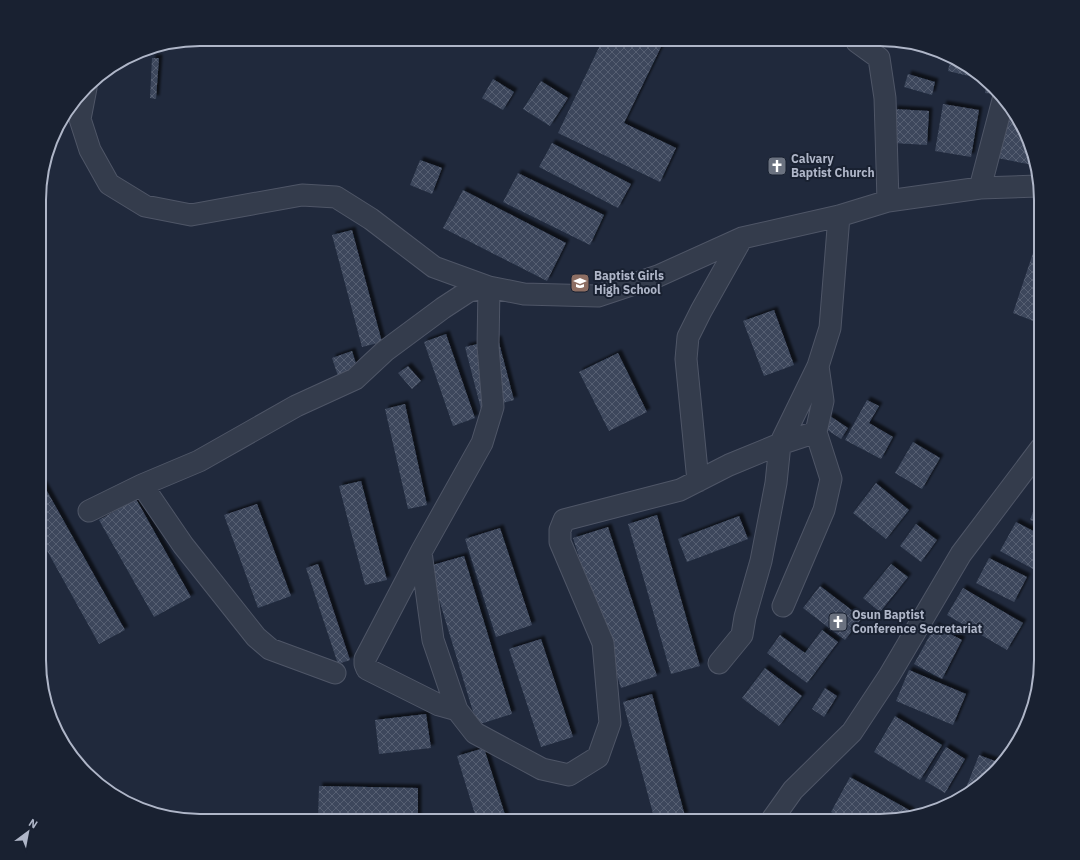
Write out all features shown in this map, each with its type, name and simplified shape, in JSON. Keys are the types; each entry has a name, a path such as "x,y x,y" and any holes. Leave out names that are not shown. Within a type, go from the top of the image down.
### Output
{"street":[{"path":"862,46 879,58 885,98 888,201"},
{"path":"84,98 80,119 90,150 109,184 145,206 190,215 302,195 336,197 371,219 434,267 489,288 524,294 598,296 658,276 742,238 839,216 888,201 980,188 1034,186"},
{"path":"980,188 1002,105"},
{"path":"719,663 742,636 745,617 763,553 776,483 780,444 818,366 830,328 839,216"},
{"path":"698,481 686,359 688,337 700,311 742,238"},
{"path":"89,511 142,485 199,461 296,406 355,379 386,351 443,308 469,291 489,288"},
{"path":"457,710 439,705 367,669 365,659 482,443 493,407 488,346 489,288"},
{"path":"783,606 824,510 831,480 816,432 823,401 818,366"},
{"path":"422,552 433,640 457,710 474,733 542,769 569,775 598,757 610,723 603,642 560,542 560,530 564,520 680,490 729,465 780,444 816,432"},
{"path":"776,814 793,790 852,732 889,676 962,554 1034,457"},
{"path":"142,485 183,545 262,644 270,649 336,673"}],"building":[{"path":"600,46 661,47 624,123 676,148 660,182 558,133"},
{"path":"910,49 930,54 943,60"},
{"path":"152,58 159,58 156,99 150,98"},
{"path":"950,63 973,77 948,71"},
{"path":"908,74 935,82 932,95 904,87"},
{"path":"493,79 514,92 503,110 482,98"},
{"path":"541,81 568,98 550,126 523,109"},
{"path":"986,88 992,94 985,93"},
{"path":"943,104 979,110 971,157 935,151"},
{"path":"894,109 929,111 927,145 893,143"},
{"path":"1007,112 1018,132 1026,150 1030,164 997,158"},
{"path":"552,143 631,184 618,208 539,167"},
{"path":"420,160 442,168 432,194 410,185"},
{"path":"518,173 604,215 590,245 503,202"},
{"path":"463,190 566,243 547,281 443,228"},
{"path":"352,230 382,342 362,347 332,235"},
{"path":"1034,250 1034,321 1013,313"},
{"path":"774,310 794,365 764,376 743,321"},
{"path":"446,334 475,418 453,426 424,342"},
{"path":"498,339 514,400 481,409 465,347"},
{"path":"352,351 358,370 338,376 332,358"},
{"path":"618,353 647,412 609,431 579,372"},
{"path":"408,366 421,381 412,389 398,373"},
{"path":"867,400 879,406 869,423 893,437 881,459 845,440"},
{"path":"405,404 427,505 408,509 385,409"},
{"path":"830,416 848,428 841,439 823,427"},
{"path":"913,442 940,458 922,489 895,473"},
{"path":"361,481 387,580 365,585 339,486"},
{"path":"876,483 909,510 886,539 853,513"},
{"path":"46,489 125,630 99,644 46,549"},
{"path":"136,499 191,597 154,617 99,520"},
{"path":"257,504 291,596 258,608 224,515"},
{"path":"1034,509 1034,521 1030,520"},
{"path":"657,515 700,666 671,674 628,524"},
{"path":"739,516 748,539 687,562 678,539"},
{"path":"1016,522 1034,531 1033,569 1000,551"},
{"path":"916,524 937,540 921,562 900,546"},
{"path":"608,527 657,676 621,688 573,538"},
{"path":"500,528 532,625 496,637 465,539"},
{"path":"464,556 512,714 477,725 429,566"},
{"path":"989,558 1027,577 1014,602 976,583"},
{"path":"318,564 350,660 338,664 306,568"},
{"path":"891,564 908,577 880,612 863,598"},
{"path":"820,586 862,618 845,640 803,608"},
{"path":"963,588 1023,623 1007,650 947,615"},
{"path":"935,626 962,640 942,679 914,664"},
{"path":"822,630 838,642 807,683 767,653 780,635 805,653"},
{"path":"541,639 573,737 541,747 509,649"},
{"path":"765,668 802,696 779,726 742,698"},
{"path":"909,670 966,694 953,725 896,701"},
{"path":"825,688 837,696 824,717 812,709"},
{"path":"652,694 684,814 653,814 623,702"},
{"path":"426,714 431,748 379,754 375,720"},
{"path":"895,716 942,745 920,780 874,752"},
{"path":"946,747 965,759 945,793 925,781"},
{"path":"484,748 505,814 475,814 457,756"},
{"path":"979,755 996,762 982,776 966,788"},
{"path":"850,777 911,811 890,814 835,814 831,812"},
{"path":"319,786 418,788 418,814 318,814"}],"place":[{"name":"Calvary Baptist Church","path":"777,166"},
{"name":"Baptist Girls High School","path":"580,283"},
{"name":"Osun Baptist Conference Secretariat","path":"838,622"}]}
